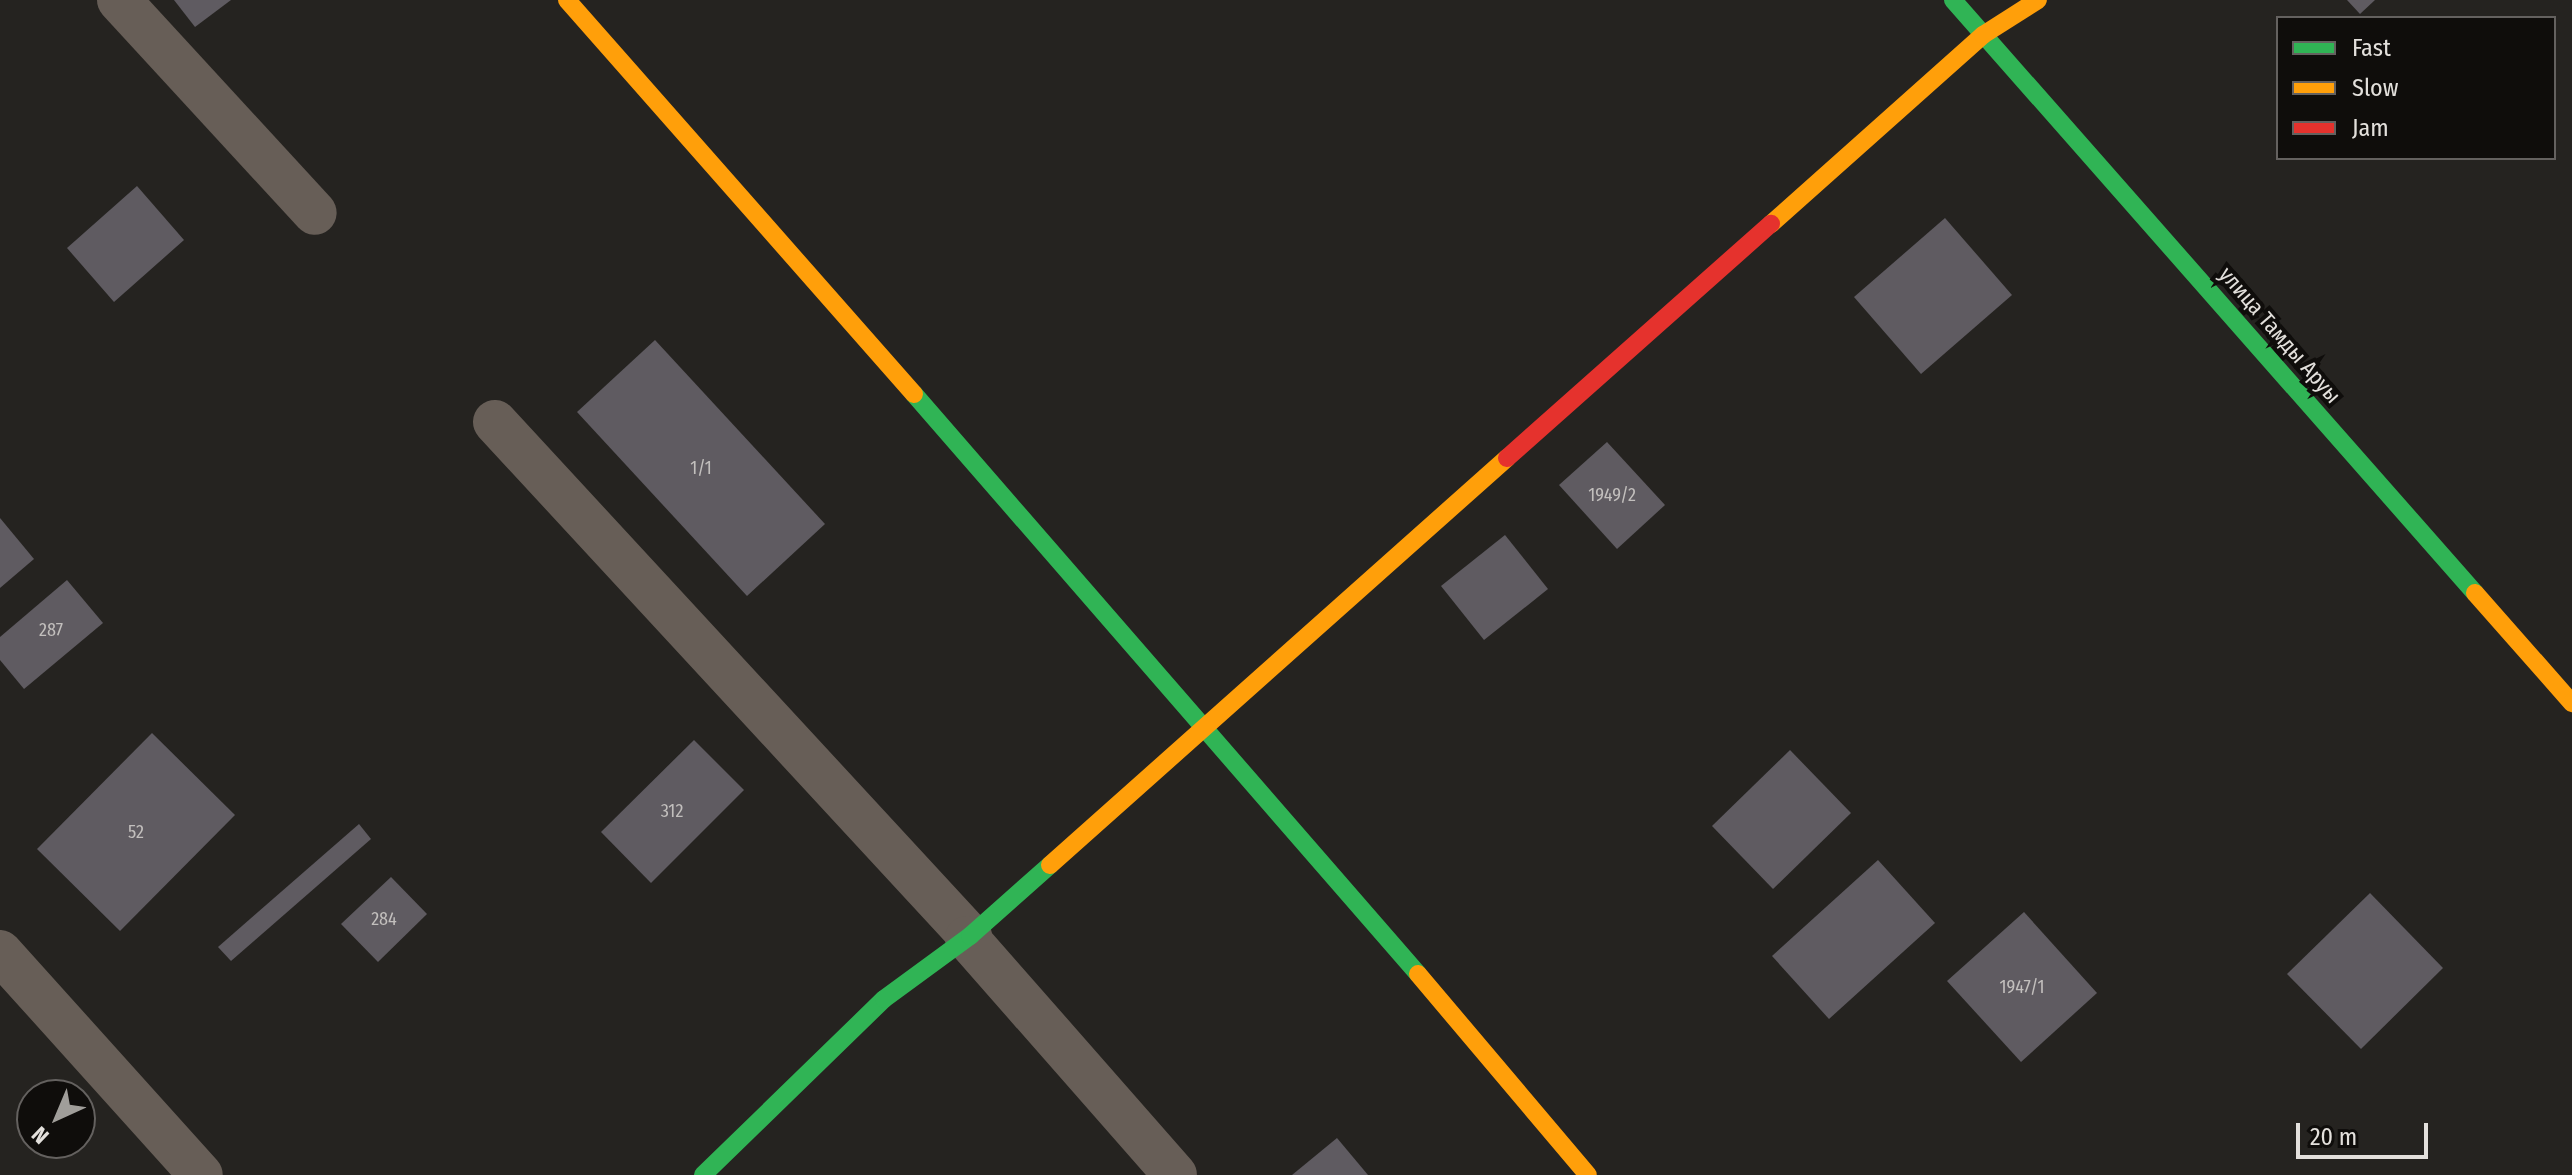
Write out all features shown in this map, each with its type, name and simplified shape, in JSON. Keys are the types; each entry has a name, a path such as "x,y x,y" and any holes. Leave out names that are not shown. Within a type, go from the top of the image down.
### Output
{"street":[{"path":"119,0 315,213"},
{"path":"567,0 1205,723 1588,1175"},
{"name":"улица Тамды Аруы","path":"1953,0 2572,703"},
{"path":"703,1175 884,999 968,937 1205,723 1983,35 2038,0"},
{"path":"495,422 968,937 1175,1175"},
{"path":"0,952 201,1175"}],"building":[{"path":"174,0 231,0 195,27"},
{"path":"2347,0 2375,0 2360,14"},
{"path":"137,186 184,240 114,302 67,248"},
{"path":"1945,218 2012,295 1921,374 1854,297"},
{"path":"655,340 825,524 747,596 577,412"},
{"path":"1607,442 1665,505 1617,549 1559,485"},
{"path":"0,518 34,559 0,588"},
{"path":"1505,535 1548,589 1484,640 1441,586"},
{"path":"67,580 103,623 24,689 0,660 0,637"},
{"path":"152,733 235,815 120,931 37,849"},
{"path":"694,740 744,790 651,883 601,832"},
{"path":"1790,750 1851,813 1773,889 1712,826"},
{"path":"359,824 371,839 231,961 218,947"},
{"path":"1878,860 1935,923 1829,1019 1772,956"},
{"path":"391,877 427,914 378,962 341,924"},
{"path":"2370,893 2443,968 2361,1049 2287,974"},
{"path":"2024,912 2097,993 2021,1062 1947,981"},
{"path":"1337,1138 1368,1175 1292,1175"}],"traffic: fast":[{"path":"1953,0 2475,593"},
{"path":"914,394 1418,974"},
{"path":"703,1175 884,999 970,936 1050,865"}],"traffic: slow":[{"path":"567,0 914,394"},
{"path":"1771,224 1983,35 2038,0"},
{"path":"1050,865 1507,458"},
{"path":"2475,593 2572,703"},
{"path":"1418,974 1588,1175"}],"traffic: jam":[{"path":"1507,458 1771,224"}]}
